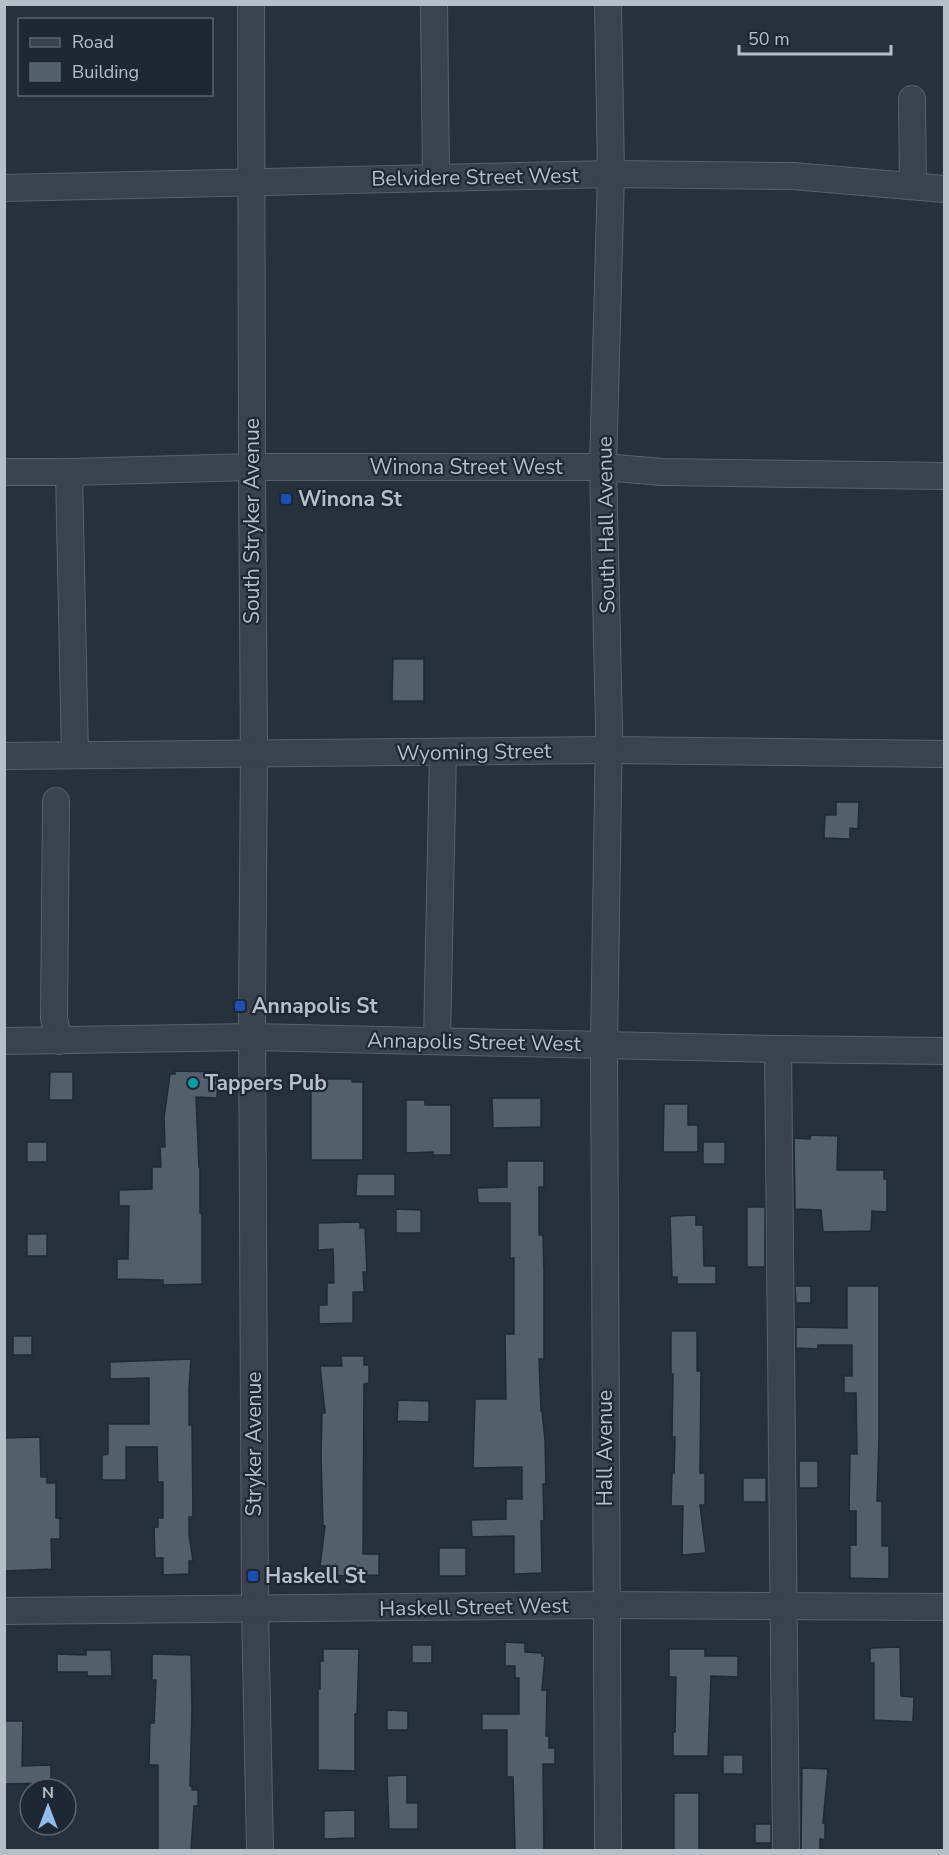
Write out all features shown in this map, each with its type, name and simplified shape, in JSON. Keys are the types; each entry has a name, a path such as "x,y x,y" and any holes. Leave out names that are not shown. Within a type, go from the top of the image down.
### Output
{"street":[{"name":"South Stryker Avenue","path":"251,4 254,754 252,1037"},
{"path":"434,4 436,178"},
{"name":"South Hall Avenue","path":"604,1045 609,750 603,467 611,174 608,4"},
{"path":"912,99 913,186"},
{"name":"Belvidere Street West","path":"4,188 611,174 793,176 945,189"},
{"name":"Winona Street West","path":"4,472 252,467 603,467 662,472 936,476"},
{"path":"69,472 75,755"},
{"name":"Wyoming Street","path":"4,756 609,750 945,754"},
{"path":"437,1041 443,752"},
{"path":"56,801 54,1018 59,1041"},
{"name":"Annapolis Street West","path":"4,1041 252,1037 945,1051"},
{"name":"Stryker Avenue","path":"252,1037 255,1610 260,1851"},
{"name":"Hall Avenue","path":"604,1045 608,1851"},
{"path":"778,1049 786,1851"},
{"name":"Haskell Street West","path":"4,1611 606,1605 945,1607"}],"building":[{"path":"393,659 424,659 424,701 392,701"},
{"path":"836,802 859,802 858,829 850,828 850,839 824,838 825,815 836,815"},
{"path":"175,1071 218,1072 217,1098 196,1097 200,1213 202,1213 202,1284 163,1285 163,1280 117,1279 117,1259 128,1259 129,1206 119,1206 119,1190 152,1189 152,1167 161,1167 160,1147 165,1147 164,1118 170,1074 175,1074"},
{"path":"50,1072 73,1072 73,1100 49,1100"},
{"path":"311,1079 352,1079 352,1082 363,1082 363,1160 311,1160"},
{"path":"492,1098 541,1098 541,1127 493,1128"},
{"path":"406,1100 425,1100 425,1105 451,1105 451,1155 433,1155 433,1152 406,1153"},
{"path":"664,1104 688,1104 688,1125 698,1125 698,1152 663,1152"},
{"path":"810,1135 838,1136 837,1170 884,1170 884,1179 887,1179 887,1212 872,1211 871,1231 823,1232 821,1210 795,1209 794,1138 810,1139"},
{"path":"27,1142 47,1142 47,1162 27,1162"},
{"path":"703,1142 725,1142 725,1164 703,1164"},
{"path":"507,1161 544,1161 544,1187 539,1187 539,1235 543,1235 544,1359 539,1359 546,1484 543,1484 544,1521 541,1521 542,1573 514,1574 514,1536 472,1537 471,1520 506,1519 506,1499 522,1499 522,1467 473,1468 475,1399 506,1399 505,1334 514,1334 514,1258 510,1258 510,1203 478,1203 477,1188 507,1187"},
{"path":"357,1174 395,1174 395,1196 356,1196"},
{"path":"747,1207 765,1207 765,1267 747,1267"},
{"path":"396,1209 421,1210 421,1233 396,1233"},
{"path":"696,1215 696,1225 703,1225 704,1266 716,1266 716,1284 677,1284 677,1277 672,1277 670,1216"},
{"path":"360,1222 360,1228 365,1228 367,1272 363,1272 364,1292 353,1292 353,1323 319,1324 319,1305 327,1305 327,1283 334,1283 333,1249 318,1250 318,1223"},
{"path":"27,1234 47,1234 47,1256 27,1256"},
{"path":"795,1286 811,1286 811,1303 796,1303"},
{"path":"847,1286 879,1286 877,1501 882,1501 882,1546 889,1546 889,1579 850,1578 850,1545 856,1545 856,1511 849,1511 850,1454 857,1454 856,1393 844,1393 844,1376 852,1376 852,1345 818,1345 818,1349 796,1348 796,1327 847,1328"},
{"path":"671,1331 697,1331 697,1371 701,1371 700,1473 705,1473 705,1505 700,1505 706,1553 682,1555 683,1506 671,1506 675,1437 672,1437"},
{"path":"13,1336 32,1336 32,1355 13,1355"},
{"path":"341,1356 364,1356 364,1365 369,1365 369,1383 364,1384 363,1554 379,1554 379,1575 324,1576 324,1566 320,1566 325,1526 323,1526 321,1455 322,1413 325,1413 320,1366 342,1366"},
{"path":"191,1359 189,1425 192,1425 193,1517 189,1517 189,1535 193,1561 189,1561 189,1574 163,1575 163,1558 155,1558 154,1527 158,1527 158,1518 163,1518 163,1482 158,1482 157,1447 126,1447 126,1480 102,1480 102,1455 108,1454 108,1424 149,1424 149,1378 110,1379 110,1362"},
{"path":"398,1400 429,1401 429,1422 397,1421"},
{"path":"40,1437 41,1477 47,1477 47,1483 56,1483 56,1518 60,1518 60,1539 51,1539 52,1569 4,1571 4,1438"},
{"path":"799,1461 818,1461 818,1488 799,1488"},
{"path":"743,1478 766,1478 766,1502 743,1502"},
{"path":"439,1548 466,1548 466,1576 439,1576"},
{"path":"505,1642 525,1643 525,1652 542,1653 542,1656 545,1656 542,1690 547,1690 546,1736 549,1736 549,1748 555,1748 555,1764 543,1764 544,1851 515,1851 513,1777 507,1777 507,1730 482,1730 482,1714 519,1714 519,1678 515,1678 515,1666 505,1666"},
{"path":"412,1645 432,1645 432,1663 412,1663"},
{"path":"900,1647 901,1696 914,1697 913,1722 874,1720 874,1663 870,1663 870,1648"},
{"path":"323,1649 359,1649 357,1714 355,1714 355,1771 318,1770 318,1689 320,1689 320,1661 323,1661"},
{"path":"669,1649 705,1649 705,1656 738,1656 738,1677 711,1676 708,1756 673,1756 676,1677 669,1677"},
{"path":"86,1650 111,1650 112,1676 87,1676 87,1672 57,1672 57,1654 86,1655"},
{"path":"152,1654 191,1655 190,1786 192,1790 198,1790 198,1806 194,1806 191,1851 158,1851 158,1765 149,1765 150,1723 154,1723 156,1680 152,1680"},
{"path":"387,1710 408,1711 408,1730 387,1730"},
{"path":"4,1721 23,1721 22,1766 51,1765 51,1777 18,1777 18,1784 4,1784"},
{"path":"723,1755 743,1755 743,1774 723,1774"},
{"path":"802,1768 828,1769 823,1823 825,1823 825,1840 820,1839 820,1851 801,1851"},
{"path":"407,1775 407,1803 418,1803 418,1829 389,1829 387,1776"},
{"path":"674,1793 699,1793 699,1851 674,1851"},
{"path":"355,1810 355,1838 324,1839 324,1811"},
{"path":"755,1824 771,1824 771,1843 755,1843"}],"place":[{"name":"Winona St","path":"286,499"},
{"name":"Annapolis St","path":"240,1006"},
{"name":"Tappers Pub","path":"193,1083"},
{"name":"Haskell St","path":"253,1576"}]}
